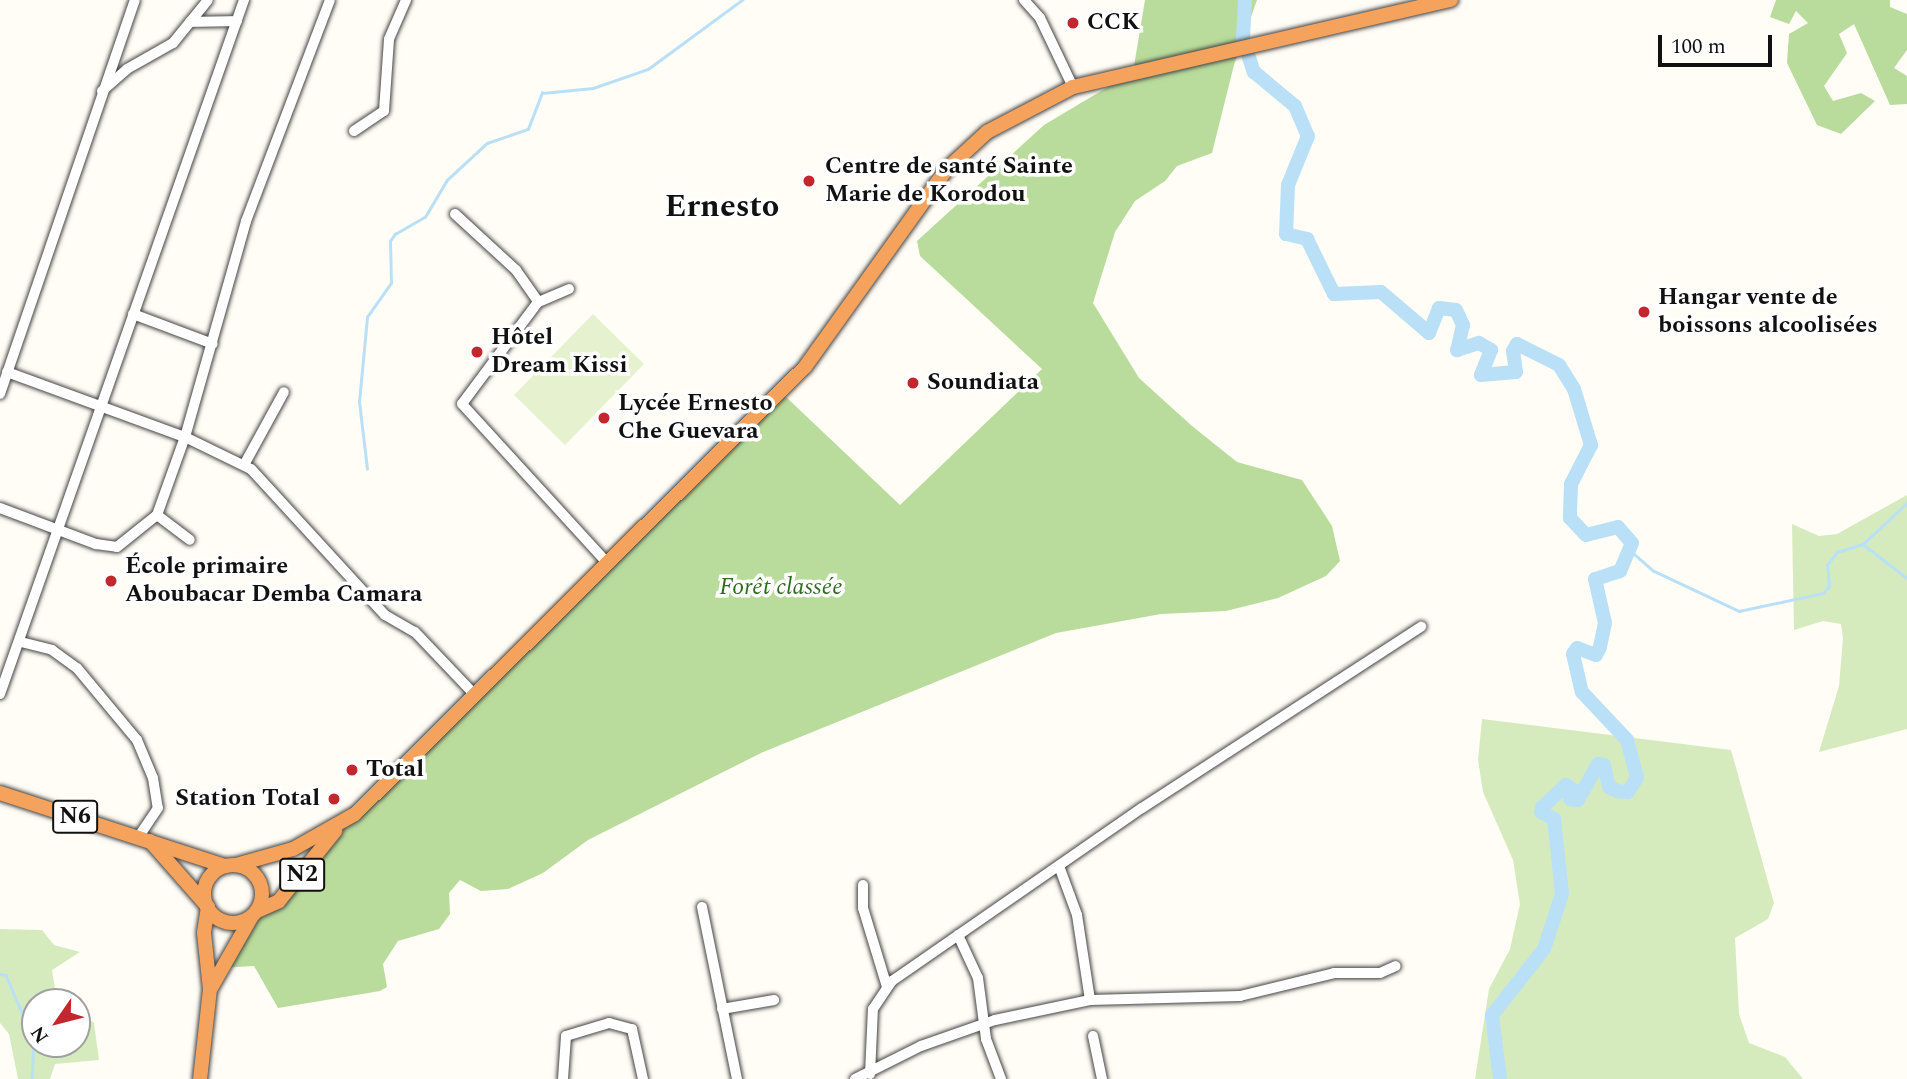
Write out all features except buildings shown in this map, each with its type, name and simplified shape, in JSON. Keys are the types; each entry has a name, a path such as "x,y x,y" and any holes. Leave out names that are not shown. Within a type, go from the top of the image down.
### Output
{"highway":[{"name":"N2","path":"210,989 254,914 279,901 338,828 476,696 805,367 947,169 1014,114 1073,87 1451,0"},
{"name":"N6","path":"0,793 231,866"},
{"name":"N2","path":"231,866 293,849 338,828"},
{"path":"144,839 208,907 228,922 254,914 262,895 258,878 231,866 207,883 208,907"},
{"name":"N2","path":"200,1079 210,989 204,933 208,907"}],"street":[{"path":"0,394 101,91 135,0"},
{"path":"101,91 127,68 173,43 208,0"},
{"path":"0,694 21,642 244,0"},
{"path":"0,508 117,547 157,515 185,437 246,221 331,0"},
{"path":"354,131 384,111 389,39 406,0"},
{"path":"1024,0 1040,18 1073,87"},
{"path":"190,22 237,21"},
{"path":"455,214 516,270 538,302"},
{"path":"569,289 538,302 462,404 608,564"},
{"path":"133,314 213,344"},
{"path":"7,372 185,437 244,464 385,615 415,632 476,696"},
{"path":"244,464 284,392"},
{"path":"157,515 190,540"},
{"path":"870,1074 873,1009 887,988 958,935 1059,866 1421,627"},
{"path":"21,642 52,650 77,668 137,740 153,778 158,808 144,839"},
{"path":"1059,866 1077,915 1090,1000"},
{"path":"863,885 863,908 887,988"},
{"path":"702,907 737,1079"},
{"path":"958,935 978,978 984,1024 1001,1079"},
{"path":"857,1079 920,1046 984,1024 1090,1000 1240,996 1334,973 1380,973 1396,966"},
{"path":"722,1009 774,1000"},
{"path":"563,1079 566,1036 609,1023 632,1029 643,1079"},
{"path":"1093,1036 1102,1079"}],"green space":[{"name":"Forêt classée","path":"1145,0 1257,0 1234,65 1212,153 1177,166 1165,181 1135,201 1115,232 1093,303 1139,378 1192,426 1237,462 1302,480 1332,526 1340,561 1326,576 1278,598 1226,611 1161,614 1056,633 761,753 588,840 543,873 508,889 481,891 460,880 449,893 450,914 439,929 398,941 383,964 387,987 380,991 278,1008 254,966 219,968 305,858 758,409 786,397 900,505 1042,369 920,256 917,241 1044,125 1133,72"},
{"path":"1776,0 1890,0 1890,7 1907,14 1907,50 1894,68 1907,76 1907,104 1890,105 1854,24 1839,34 1847,53 1824,86 1833,101 1861,93 1875,101 1841,134 1817,125 1787,63 1789,34 1808,23 1796,11 1789,24 1770,17"},
{"path":"593,314 644,364 565,445 514,395"},
{"path":"1907,495 1907,729 1819,752 1839,686 1843,638 1841,624 1823,621 1794,630 1792,524 1819,536 1837,534"},
{"path":"1482,719 1731,750 1774,903 1768,919 1735,938 1739,1014 1749,1043 1785,1057 1803,1079 1475,1079 1489,989 1510,949 1520,904 1513,860 1483,792 1478,760"},
{"path":"0,929 42,930 54,945 80,952 52,970 55,988 21,988 21,1058 91,1058 91,1021 94,1023 99,1060 55,1064 50,1079 18,1079 9,1034 0,1023"}],"waterway":[{"path":"367,469 359,402 367,317 391,283 390,241 395,234 425,217 447,180 487,143 528,129 542,93 593,88 648,69 742,0"},
{"path":"1245,0 1243,39 1254,72 1295,106 1308,136 1288,185 1286,234 1307,239 1334,294 1381,292 1429,333 1439,308 1456,310 1463,325 1457,350 1479,343 1491,350 1481,375 1516,372 1513,351 1517,344 1559,365 1574,389 1591,445 1571,484 1570,518 1586,535 1618,527 1632,543 1620,571 1595,579 1605,623 1596,655 1577,648 1573,654 1582,692 1627,740 1637,778 1628,792 1617,791 1609,787 1604,765 1598,764 1578,800 1570,799 1573,790 1566,785 1542,807 1541,812 1554,819 1562,894 1544,949 1492,1015 1500,1079"},
{"path":"1632,552 1654,571 1739,611 1823,593 1829,586 1827,565 1837,552 1863,544 1907,503"},
{"path":"1863,544 1907,578"},
{"path":"0,974 6,975 34,1041 32,1079"}],"place":[{"name":"CCK","path":"1073,23"},
{"name":"Centre de santé Sainte Marie de Korodou","path":"809,181"},
{"name":"Hangar vente de boissons alcoolisées","path":"1644,312"},
{"name":"Hôtel Dream Kissi","path":"477,352"},
{"name":"Soundiata","path":"913,383"},
{"name":"Lycée Ernesto Che Guevara","path":"604,418"},
{"name":"École primaire Aboubacar Demba Camara","path":"111,581"},
{"name":"Total","path":"352,770"},
{"name":"Station Total","path":"334,799"}],"district":[{"name":"Ernesto","path":"722,207"}]}
